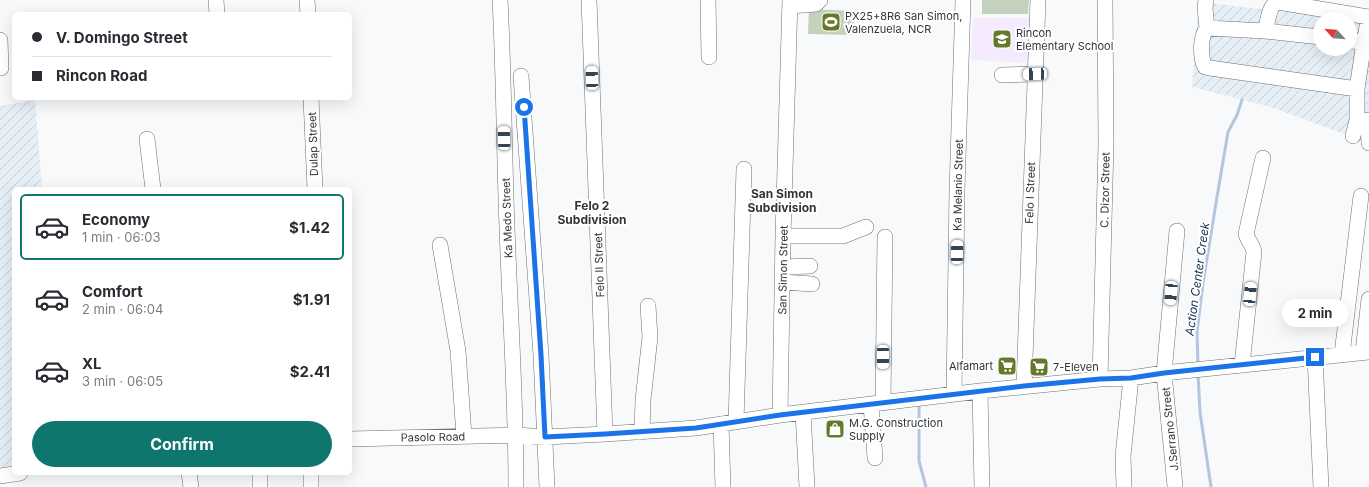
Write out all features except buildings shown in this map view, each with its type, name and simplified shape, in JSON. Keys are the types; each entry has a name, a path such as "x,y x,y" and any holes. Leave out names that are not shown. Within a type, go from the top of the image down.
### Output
{"street":[{"path":"216,0 217,12"},
{"path":"307,0 308,12"},
{"name":"Ka Medo Street","path":"500,0 506,227 516,435 516,487"},
{"name":"Felo II Street","path":"589,0 605,434"},
{"path":"708,0 709,57"},
{"path":"790,3 816,4 820,0"},
{"name":"Ka Melanio Street","path":"954,394 957,191 963,0"},
{"name":"Felo Ⅰ Street","path":"1024,386 1038,0"},
{"name":"C. Dizor Street","path":"1100,379 1106,143 1105,0"},
{"path":"1206,0 1205,8 1207,28 1203,36 1202,62 1205,67 1357,89"},
{"path":"1265,31 1272,6 1275,2 1278,2 1369,17 1357,42"},
{"name":"San Simon Street","path":"780,415 783,236 790,3"},
{"path":"1207,28 1265,31 1313,36"},
{"path":"0,40 1,68"},
{"path":"1357,56 1357,89 1369,143"},
{"path":"1002,75 1035,74"},
{"path":"521,76 541,355 547,487"},
{"name":"Dulap Street","path":"311,100 315,187"},
{"path":"1353,136 1365,120"},
{"path":"147,139 153,187"},
{"path":"1242,365 1254,252 1254,247 1247,238 1246,234 1262,158"},
{"path":"736,422 744,169"},
{"path":"1342,354 1361,196"},
{"path":"783,236 843,236 866,227"},
{"name":"J.Serrano Street","path":"1175,486 1164,373 1177,231"},
{"path":"875,458 885,236"},
{"path":"440,245 458,351 464,436"},
{"path":"783,267 810,266"},
{"path":"783,282 812,284"},
{"path":"1366,352 1369,299"},
{"path":"642,432 643,400 650,337 648,306"},
{"name":"Pasolo Road","path":"352,439 516,435 545,437 696,428 803,412 1024,386 1100,379 1131,378 1198,369 1366,352"},
{"path":"1315,357 1321,487"},
{"path":"1124,487 1123,456 1131,378"},
{"path":"980,391 982,487"},
{"path":"803,412 807,487"},
{"path":"721,424 723,487"},
{"path":"0,476 12,474"},
{"path":"189,475 191,487"},
{"path":"260,475 260,487"},
{"path":"311,475 311,487"}],"shaded area":[{"path":"1199,2 1313,15 1313,56 1357,56 1357,20 1369,21 1369,110 1363,141 1271,107 1192,87"},
{"name":"Rincon Elementary School","path":"973,18 1032,18 1032,63 971,60"},
{"path":"35,100 42,187 12,187 12,466 0,468 0,106"}],"green space":[{"path":"982,0 1029,0 1028,14 982,14"},
{"name":"PX25+8R6 San Simon, Valenzuela, NCR","path":"809,9 854,11 853,35 808,34"}],"waterway":[{"name":"Action Center Creek","path":"1198,365 1197,332 1203,283 1217,197 1228,132 1237,115 1242,100"},
{"name":"Action Center Creek","path":"1198,374 1200,412 1211,487"},
{"path":"919,405 919,461 926,487"}],"place":[{"name":"PX25+8R6 San Simon, Valenzuela, NCR","path":"831,22"},
{"name":"Rincon Elementary School","path":"1002,39"},
{"name":"Alfamart","path":"1007,366"},
{"name":"7-Eleven","path":"1039,367"},
{"name":"M.G. Construction Supply","path":"835,429"}],"district":[{"name":"San Simon Subdivision","path":"782,200"},
{"name":"Felo 2 Subdivision","path":"592,212"}],"route":[{"path":"524,107 541,355 545,437 696,428 780,415 1024,386 1100,379 1131,378 1164,373 1315,357"}]}
